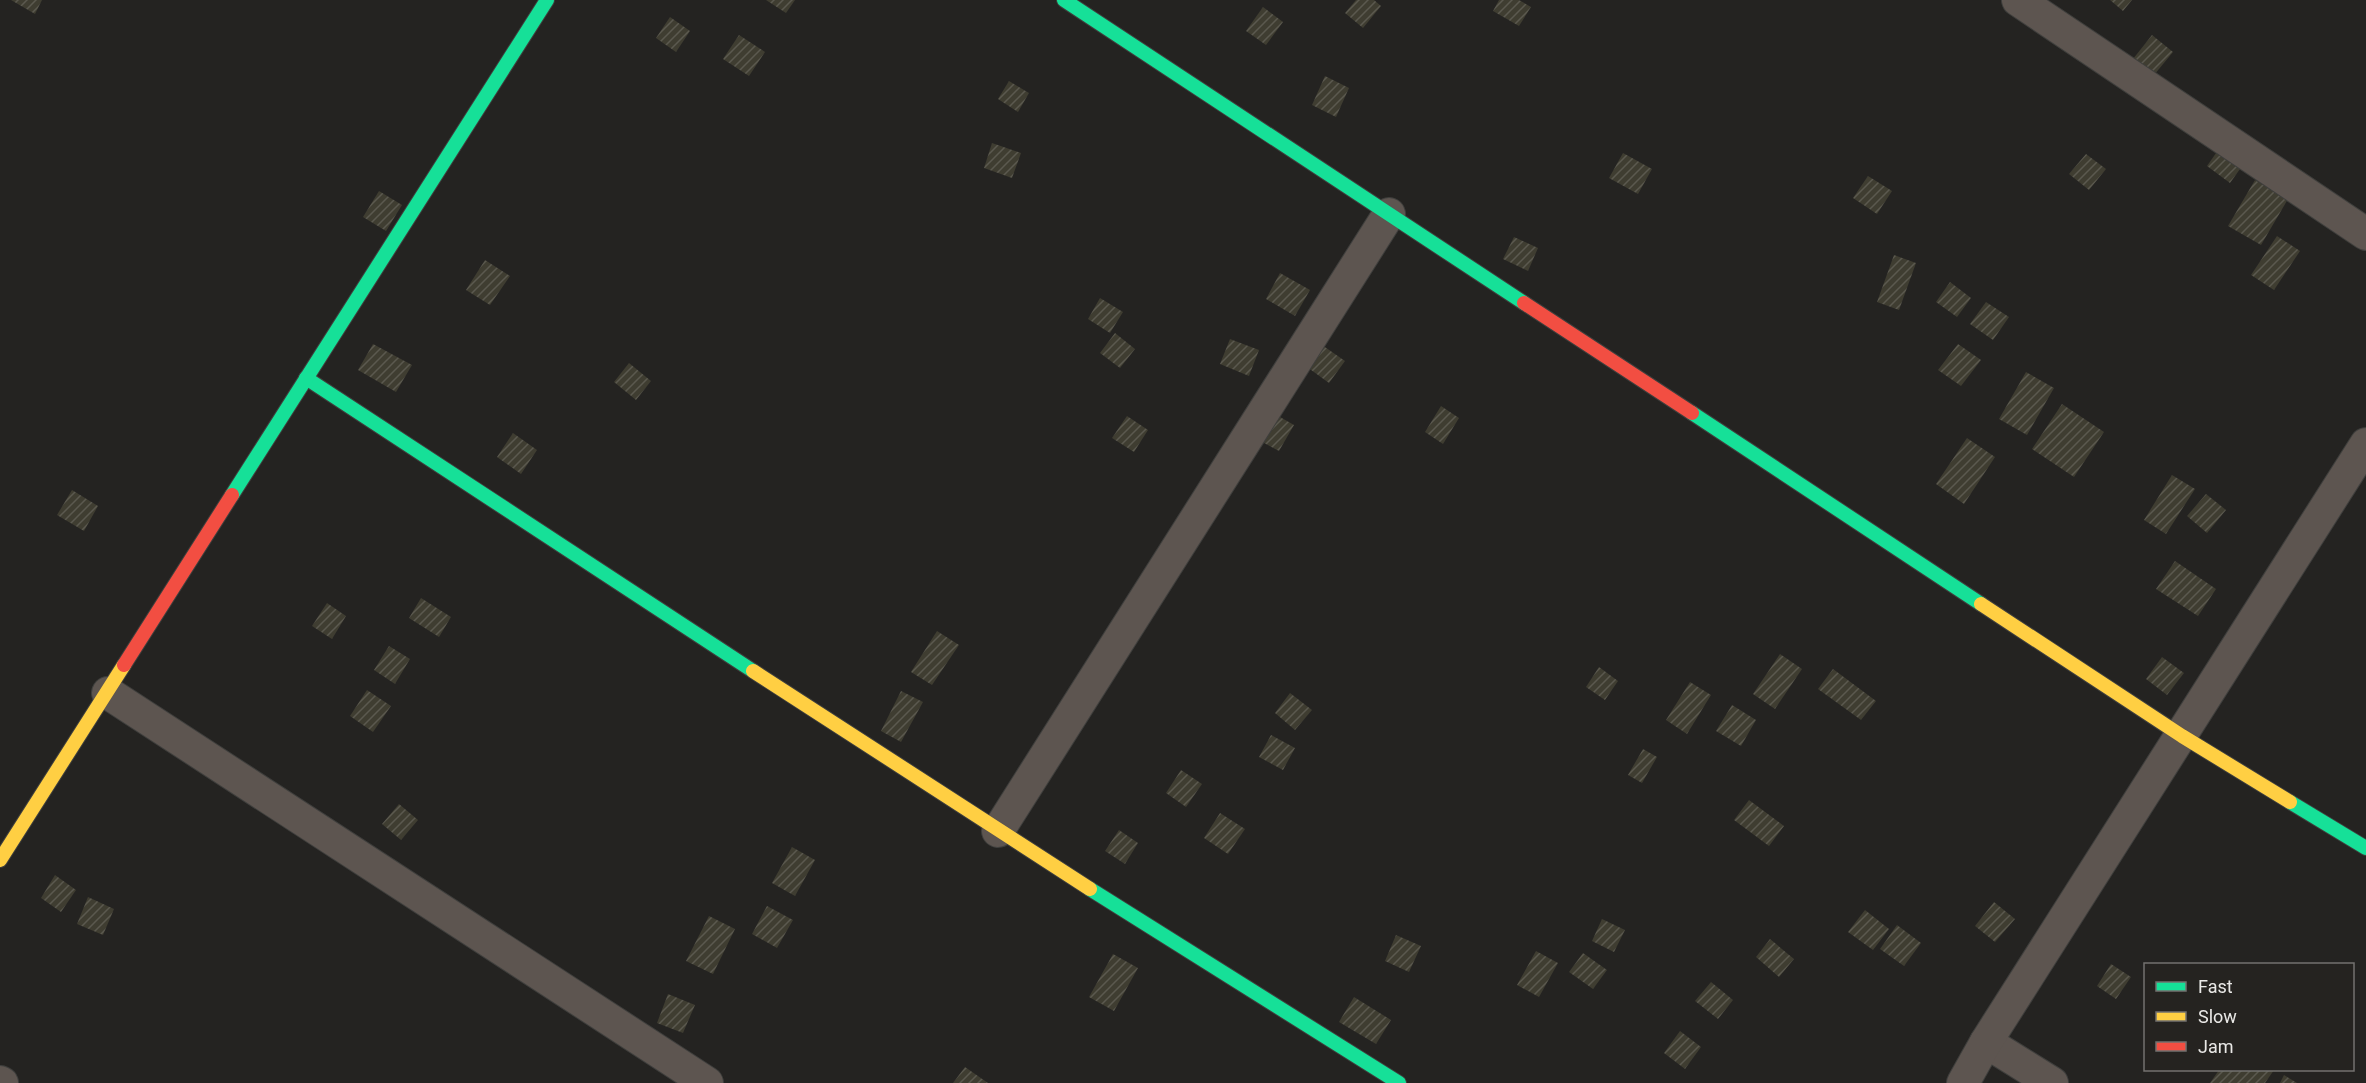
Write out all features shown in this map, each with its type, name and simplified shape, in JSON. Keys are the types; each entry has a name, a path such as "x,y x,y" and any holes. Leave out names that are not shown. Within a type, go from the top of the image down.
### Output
{"street":[{"path":"0,860 547,0"},
{"path":"1064,0 2182,736 2366,848"},
{"path":"2018,0 2366,234"},
{"path":"998,831 1389,214"},
{"path":"306,378 998,831 1399,1083"},
{"path":"1963,1083 1986,1042 2366,444"},
{"path":"108,693 707,1083"},
{"path":"1986,1042 2052,1083"}],"building":[{"path":"11,0 42,0 35,14"},
{"path":"766,0 795,0 786,13"},
{"path":"1356,0 1374,0 1381,6 1363,28 1345,13"},
{"path":"1499,0 1519,0 1531,7 1519,26 1493,11"},
{"path":"2110,0 2132,0 2123,11"},
{"path":"1263,7 1283,22 1266,45 1246,31"},
{"path":"670,17 690,31 676,52 656,38"},
{"path":"739,35 765,52 749,76 723,59"},
{"path":"2152,35 2173,52 2154,75 2133,59"},
{"path":"1325,76 1349,88 1336,117 1312,105"},
{"path":"1009,81 1029,93 1018,112 998,99"},
{"path":"992,143 1021,153 1012,178 984,168"},
{"path":"2221,146 2245,162 2230,183 2207,166"},
{"path":"1623,153 1652,169 1638,194 1609,178"},
{"path":"2086,154 2106,169 2089,190 2069,174"},
{"path":"1868,176 1892,191 1877,214 1853,198"},
{"path":"2255,180 2288,199 2261,245 2228,226"},
{"path":"379,191 402,205 386,231 363,217"},
{"path":"2277,236 2300,251 2274,290 2251,275"},
{"path":"1514,237 1538,248 1528,271 1503,259"},
{"path":"1894,255 1916,263 1899,310 1877,302"},
{"path":"485,260 510,276 490,305 466,290"},
{"path":"1280,273 1310,290 1295,316 1266,299"},
{"path":"1950,282 1971,298 1957,317 1936,302"},
{"path":"1100,298 1123,312 1110,333 1088,319"},
{"path":"1986,302 2009,317 1993,340 1970,324"},
{"path":"1115,333 1135,349 1120,368 1100,353"},
{"path":"1230,339 1259,350 1249,376 1220,364"},
{"path":"373,344 412,365 396,392 358,370"},
{"path":"1958,344 1981,360 1961,386 1938,370"},
{"path":"1322,345 1345,361 1329,383 1307,367"},
{"path":"629,363 651,381 636,400 614,382"},
{"path":"2026,372 2054,388 2027,435 1999,419"},
{"path":"2062,404 2104,432 2074,477 2032,449"},
{"path":"1441,406 1459,418 1443,444 1425,432"},
{"path":"1266,409 1294,425 1279,451 1251,436"},
{"path":"1127,416 1148,430 1134,452 1112,438"},
{"path":"513,433 537,450 521,474 497,457"},
{"path":"1967,438 1995,457 1964,504 1936,484"},
{"path":"2172,475 2195,489 2166,534 2144,520"},
{"path":"72,490 98,506 84,531 57,515"},
{"path":"2206,494 2226,510 2207,533 2187,516"},
{"path":"2175,561 2216,589 2198,616 2156,589"},
{"path":"421,598 451,617 439,637 409,618"},
{"path":"327,603 346,616 332,639 312,626"},
{"path":"937,631 959,645 932,685 911,672"},
{"path":"389,646 410,659 395,684 374,670"},
{"path":"1780,654 1802,669 1775,709 1753,694"},
{"path":"2162,657 2184,673 2167,695 2146,679"},
{"path":"1599,667 1618,681 1605,700 1586,687"},
{"path":"1833,669 1876,701 1861,720 1818,689"},
{"path":"1690,682 1711,695 1687,734 1666,720"},
{"path":"367,690 391,706 373,732 350,716"},
{"path":"901,691 923,702 901,742 881,731"},
{"path":"1290,693 1312,710 1295,730 1275,713"},
{"path":"1732,705 1756,720 1741,746 1716,731"},
{"path":"1271,735 1295,748 1283,770 1259,757"},
{"path":"1643,749 1657,757 1642,783 1628,775"},
{"path":"1181,770 1202,784 1186,807 1166,793"},
{"path":"1749,800 1784,826 1769,846 1734,820"},
{"path":"399,804 418,820 401,840 382,824"},
{"path":"1220,813 1245,829 1228,854 1204,838"},
{"path":"1119,830 1138,843 1125,864 1105,851"},
{"path":"792,847 815,860 795,896 772,883"},
{"path":"55,875 76,890 61,912 41,898"},
{"path":"88,897 114,909 103,935 77,924"},
{"path":"1994,902 2015,919 1995,942 1975,926"},
{"path":"767,906 793,920 777,948 752,934"},
{"path":"1865,910 1889,929 1873,950 1848,932"},
{"path":"709,916 735,929 713,974 686,961"},
{"path":"1602,919 1625,930 1614,952 1592,941"},
{"path":"1897,925 1921,943 1904,966 1880,949"},
{"path":"1396,935 1421,946 1409,972 1385,961"},
{"path":"1770,939 1794,959 1779,977 1756,957"},
{"path":"1536,951 1558,963 1539,997 1517,985"},
{"path":"1583,953 1607,970 1593,989 1569,972"},
{"path":"1113,954 1138,968 1114,1011 1089,997"},
{"path":"2111,964 2131,977 2116,999 2097,986"},
{"path":"1711,982 1733,1000 1718,1019 1695,1001"},
{"path":"668,994 695,1005 683,1033 657,1023"},
{"path":"1354,997 1391,1020 1376,1044 1339,1022"},
{"path":"1680,1031 1701,1047 1685,1069 1664,1053"},
{"path":"965,1067 988,1083 953,1083"},
{"path":"2218,1071 2273,1071 2265,1083 2210,1083"},
{"path":"2284,1075 2297,1083 2280,1083"}],"traffic: fast":[{"path":"232,495 547,0"},
{"path":"1064,0 1524,303"},
{"path":"306,378 753,671"},
{"path":"1692,413 1981,604"},
{"path":"2290,802 2366,848"},
{"path":"1090,889 1399,1083"}],"traffic: slow":[{"path":"1981,604 2182,736 2290,802"},
{"path":"0,860 124,665"},
{"path":"753,671 1090,889"}],"traffic: jam":[{"path":"1524,303 1692,413"},
{"path":"124,665 232,495"}]}
